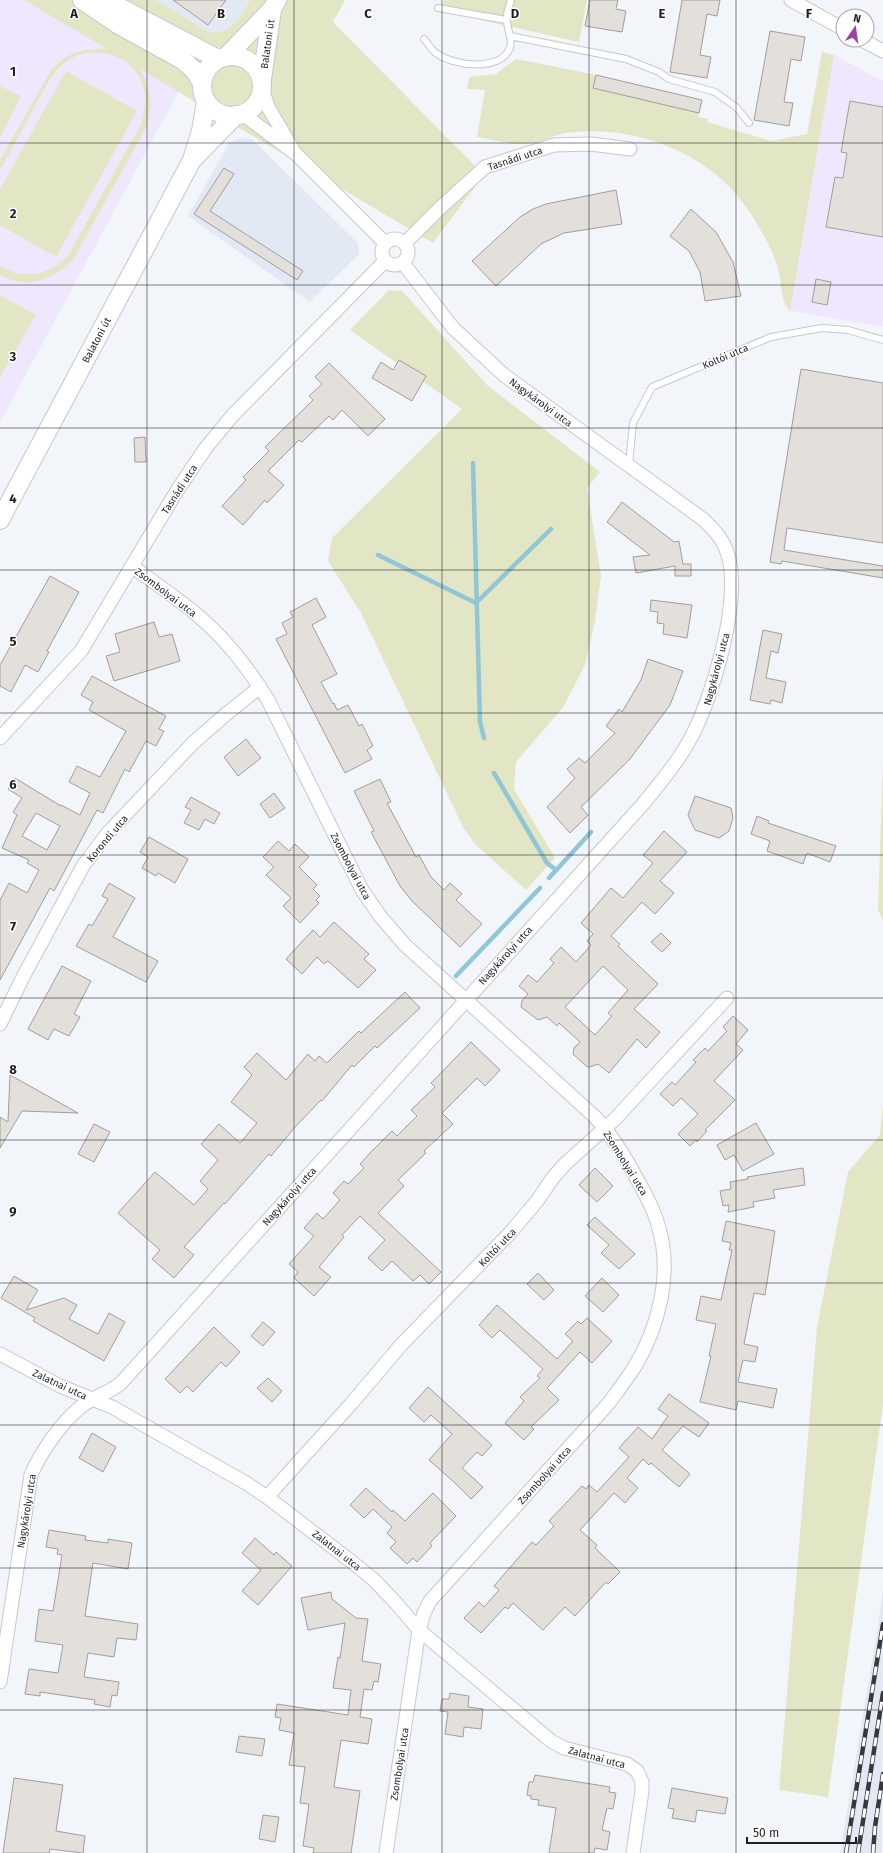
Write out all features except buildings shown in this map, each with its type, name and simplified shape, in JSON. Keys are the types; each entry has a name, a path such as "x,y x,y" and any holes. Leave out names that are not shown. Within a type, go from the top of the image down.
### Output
{"main road":[{"path":"82,0 119,25 184,61 194,70 202,83"},
{"path":"106,0 222,57 245,58 252,63 258,70 262,83 261,96 256,104 239,115 219,113 206,101 203,92 202,83 204,74 209,66 222,57"},
{"name":"Balatoni út","path":"222,57 274,4"},
{"name":"Balatoni út","path":"262,83 274,4"},
{"name":"Balatoni út","path":"0,520 192,160 201,130 206,101"},
{"name":"Balatoni út","path":"192,160 239,115"}],"street":[{"path":"791,0 835,25"},
{"path":"262,83 268,107 273,118 296,154"},
{"path":"239,115 296,154 385,243"},
{"name":"Tasnádi utca","path":"404,243 485,167 554,145 591,144 630,150"},
{"path":"395,239 404,243 408,253 407,259 403,263 394,266 385,261 382,252 385,243 395,239"},
{"name":"Tasnádi utca","path":"0,738 81,651 178,489 205,449 228,422 385,261"},
{"name":"Nagykárolyi utca","path":"0,1682 31,1475 38,1458 80,1407 91,1399 112,1391 121,1383 464,1000 643,804 671,769 689,742 703,714 712,691 727,622 730,600 731,570 727,551 717,534 704,520 504,375 453,328 403,263"},
{"name":"Zsombolyai utca","path":"132,566 197,614 226,644 260,687 362,890 380,916 405,945 464,1000 594,1116 605,1128 649,1200 659,1226 664,1252 664,1278 660,1305 649,1337 634,1368 609,1403 430,1601 424,1613 419,1630 386,1853"},
{"name":"Korondi utca","path":"0,1024 23,977 83,866 107,834 193,743 260,687"},
{"name":"Koltói utca","path":"267,1497 351,1404 401,1345 510,1233 537,1201 552,1179 564,1165 615,1119 727,998"},
{"name":"Zalatnai utca","path":"0,1354 60,1386 112,1407 246,1483 267,1497 374,1580 419,1630 551,1741 564,1748 628,1764 637,1771 642,1782 642,1792 633,1853"}],"lane":[{"path":"424,39 435,53 452,61 474,64 494,63 506,56 511,46 506,20 511,0"},
{"path":"438,8 506,20"},
{"path":"510,36 633,62 659,72 669,79 716,92 736,107 750,123"},
{"name":"Koltói utca","path":"629,466 633,423 652,387 771,337 822,328 848,330 883,340"}],"shaded area":[{"path":"0,0 32,0 179,91 0,422"},
{"path":"156,0 250,0 238,20 225,31 209,32"},
{"path":"834,55 883,81 883,327 790,311"},
{"path":"239,138 252,139 358,243 359,254 310,302 188,216 229,143"},
{"path":"883,1587 882,1853 840,1853 878,1625"}],"green space":[{"path":"24,0 156,0 209,32 225,31 238,20 250,0 345,0 333,22 484,175 433,243 140,69 147,84 150,97 150,111 146,128 74,258 58,272 40,280 20,282 10,279 0,275 0,266 9,271 37,274 54,267 69,254 141,124 145,101 145,94 141,80 132,67 122,59 110,54 102,53 86,53 76,56 62,65 50,79 0,170 0,160 51,70 64,59 76,52 107,49"},
{"path":"444,0 587,0 579,42 442,11"},
{"path":"822,52 834,55 790,311 784,302 778,268 760,228 730,187 711,171 689,157 666,146 642,138 616,133 591,131 566,133 530,144 507,143 477,137 485,90 467,89 469,77 496,74 516,59 596,75 593,88 699,113 698,117 708,119 707,122 771,141 807,134"},
{"path":"66,71 137,111 56,257 0,225 0,189"},
{"path":"0,86 21,96 0,138"},
{"path":"389,290 402,291 487,385 600,472 587,488 601,576 595,621 585,665 564,706 516,762 514,789 555,858 526,890 475,844 463,827 361,613 328,561 332,538 462,409 350,330"},
{"path":"0,295 36,315 0,377"},
{"path":"883,764 883,920 878,910"},
{"path":"883,1103 883,1404 828,1797 779,1790 817,1327 848,1172 880,1135"}],"waterway":[{"path":"473,463 480,722 484,738"},
{"path":"476,603 551,529"},
{"path":"378,555 476,603"},
{"path":"494,773 547,863 556,870"},
{"path":"549,878 591,832"},
{"path":"456,976 540,888"}],"railway":[{"path":"846,1853 883,1624"},
{"path":"858,1853 883,1693"},
{"path":"873,1853 875,1827 883,1774"}]}
